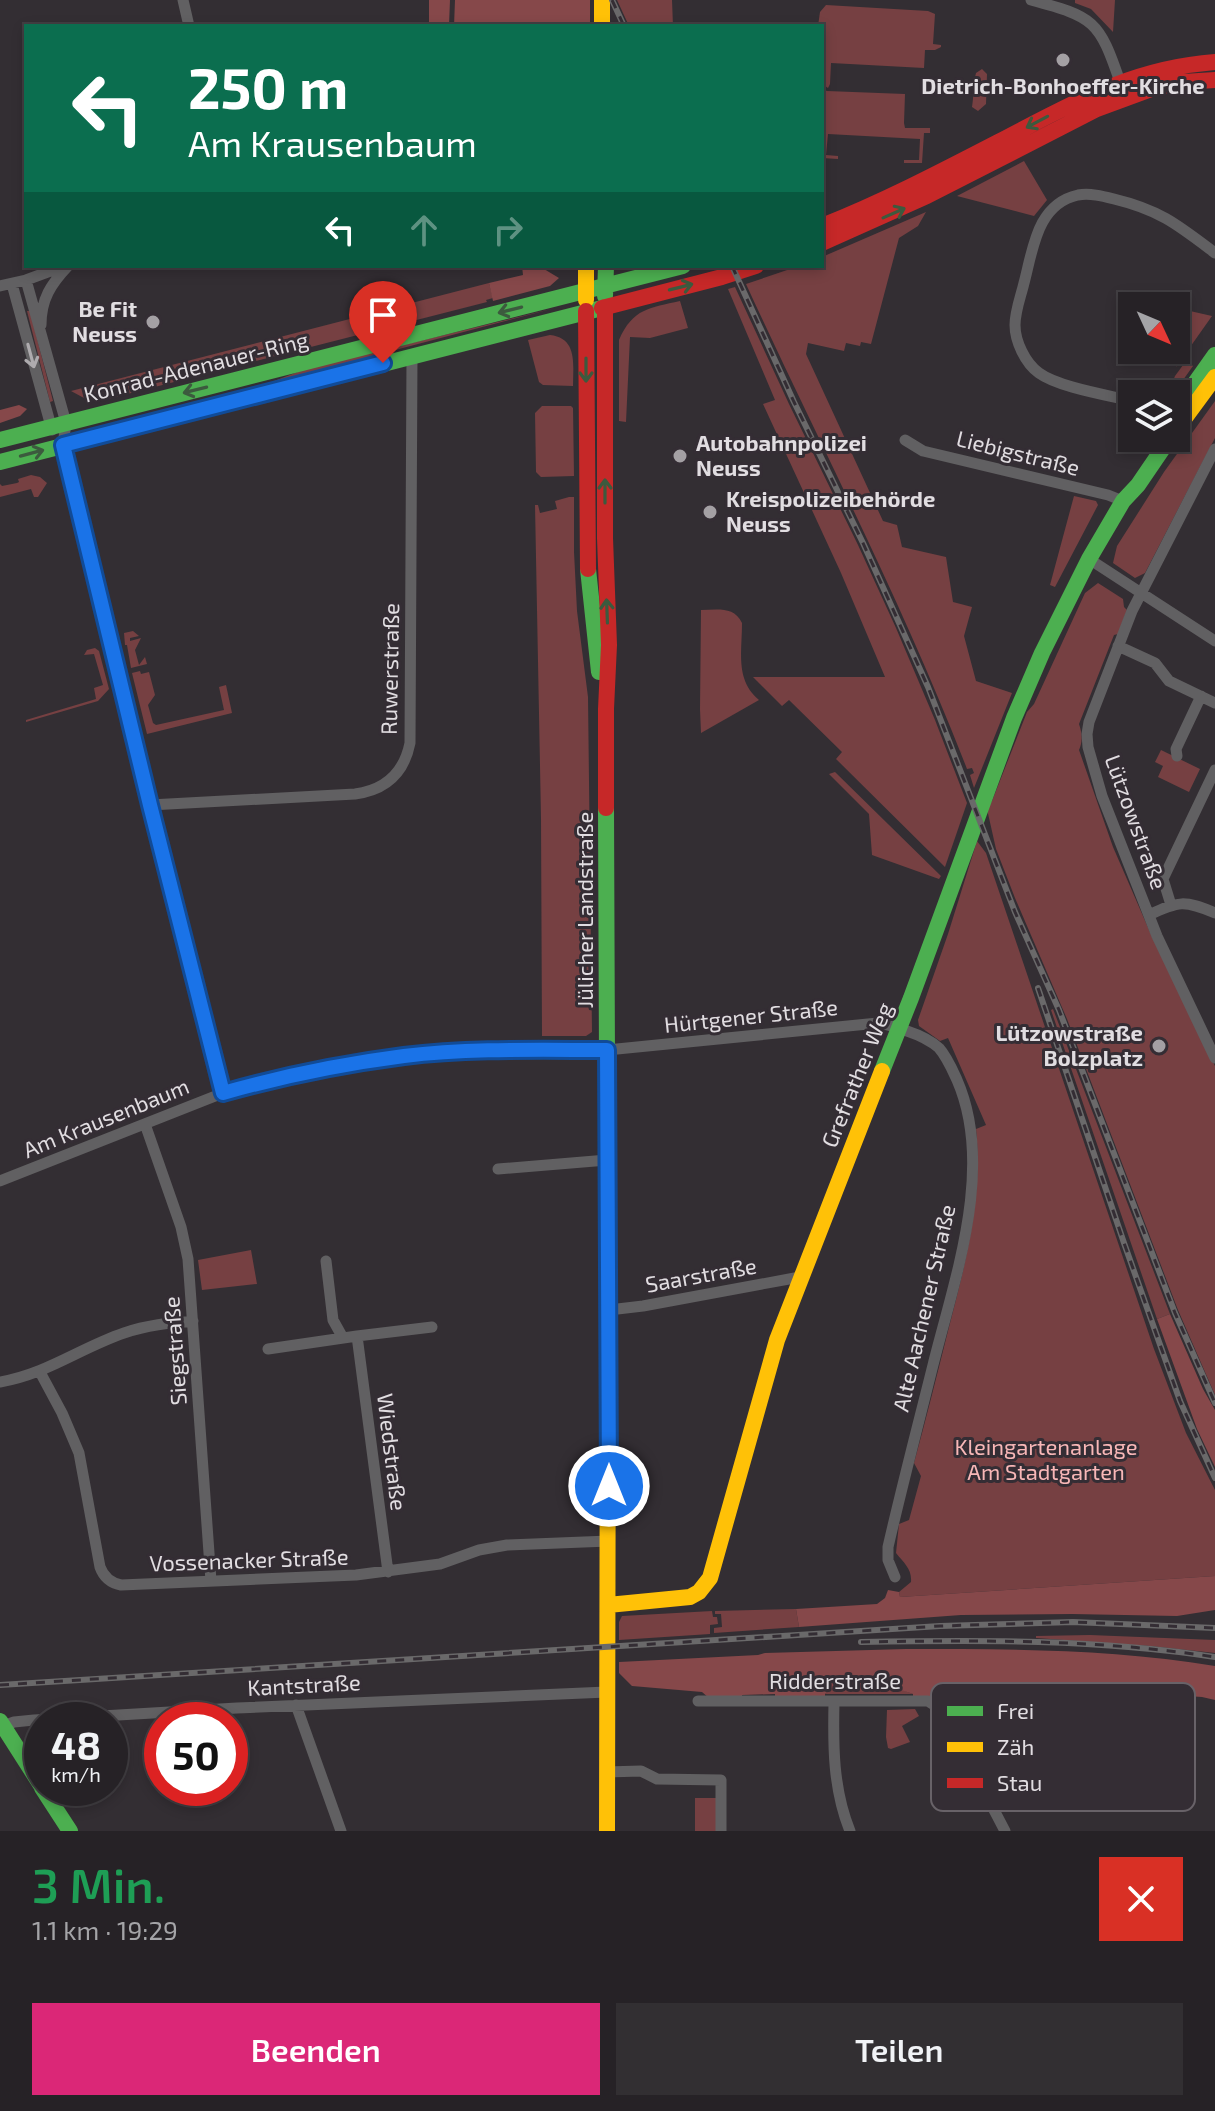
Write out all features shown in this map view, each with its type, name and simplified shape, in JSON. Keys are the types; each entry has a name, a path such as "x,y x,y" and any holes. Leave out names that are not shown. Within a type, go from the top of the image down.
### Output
{"main road":[{"path":"602,0 602,24"},
{"path":"824,225 895,195 1120,82 1176,66 1215,62"},
{"path":"824,242 908,206 1117,100 1173,85 1215,80"},
{"name":"Jülicher Landstraße","path":"586,268 588,581 601,692 606,709"},
{"name":"Jülicher Landstraße","path":"606,268 607,1831"},
{"name":"Konrad-Adenauer-Ring","path":"0,440 675,268"},
{"name":"Konrad-Adenauer-Ring","path":"0,462 750,268"},
{"path":"1190,398 1215,355"},
{"path":"1190,405 1215,377"},
{"name":"Grefrather Weg","path":"1123,501 1129,482 1148,452"},
{"name":"Grefrather Weg","path":"608,1605 690,1597 699,1592 710,1578 777,1340 941,919 1014,718 1089,559 1123,501 1160,452"},
{"path":"1,1724 24,1760"},
{"path":"54,1806 70,1831"}],"street":[{"path":"183,0 189,24"},
{"path":"1031,0 1081,16 1092,24 1110,52 1120,82"},
{"path":"1118,397 1055,381 1039,373 1022,351 1016,333 1016,315 1043,220 1057,204 1068,198 1081,194 1096,195 1158,213 1215,253"},
{"path":"58,425 6,285 61,268"},
{"path":"65,268 55,279 41,309 42,333 58,425 223,1093"},
{"path":"26,280 36,322 42,333"},
{"name":"Ruwerstraße","path":"150,805 355,794 377,789 395,776 402,766 410,743 412,356"},
{"name":"Liebigstraße","path":"905,440 923,451 1123,501"},
{"path":"1140,593 1215,449"},
{"path":"1089,559 1215,641"},
{"name":"Lützowstraße","path":"1140,593 1087,734 1102,796 1157,936 1215,1058"},
{"path":"1118,646 1155,663 1169,681 1215,703"},
{"path":"1177,756 1176,749 1201,696"},
{"path":"1171,905 1163,879 1215,770"},
{"path":"1149,915 1171,905 1185,903 1215,913"},
{"name":"Hürtgener Straße","path":"607,1050 878,1023 899,1028"},
{"name":"Alte Aachener Straße","path":"895,1577 888,1560 888,1547 959,1267 968,1219 972,1167 963,1094 947,1059 927,1039 899,1028"},
{"name":"Am Krausenbaum","path":"0,1181 223,1093 306,1072 407,1056 492,1050 607,1050"},
{"name":"Siegstraße","path":"145,1124 186,1246 211,1581"},
{"path":"498,1169 607,1160"},
{"path":"326,1261 333,1320 343,1338"},
{"name":"Saarstraße","path":"609,1310 800,1277"},
{"path":"0,1382 40,1372 124,1333 158,1323 193,1321"},
{"path":"268,1349 432,1327"},
{"name":"Wiedstraße","path":"357,1336 388,1572"},
{"name":"Vossenacker Straße","path":"40,1372 79,1453 100,1567 113,1583 356,1575 440,1564 479,1550 507,1545 609,1541"},
{"name":"Kantstraße","path":"1,1724 296,1705 607,1692"},
{"name":"Ridderstraße","path":"698,1701 931,1702"},
{"path":"834,1702 835,1772 850,1831"},
{"path":"296,1705 341,1831"},
{"path":"606,1772 641,1771 657,1779 721,1780 721,1831"},
{"path":"995,1811 1005,1831"}],"green space":[{"path":"617,0 672,0 673,24 628,24"},
{"path":"1075,0 1115,0 1113,32 1091,9 1075,3"},
{"path":"826,5 928,11 935,14 933,44 941,47 925,50 924,68 831,63 828,88 824,85 824,24 818,24 820,12"},
{"path":"982,69 987,74 986,104 978,111 972,107 974,85 976,73"},
{"path":"824,90 905,94 905,128 930,128 930,133 924,133 922,163 904,163 904,160 919,160 920,139 828,134 826,155 838,156 838,159 824,158"},
{"path":"1024,161 1047,200 1034,216 957,196"},
{"path":"926,212 918,226 899,238 871,344 861,342 860,346 846,343 844,351 808,343 806,354 883,521 897,525 902,547 946,557 953,602 972,607 964,636 976,681 1012,693 974,788 970,775 974,773 972,768 967,769 916,646 746,284 793,268 824,268 824,256"},
{"path":"489,283 493,298 487,302 104,400 84,398 71,391"},
{"path":"735,287 896,628 967,803 945,867 836,759 842,752 789,700 782,706 753,677 885,677 763,404 775,400 728,289"},
{"path":"680,301 688,328 650,338 630,337 626,422 619,421 619,340 624,329 644,311"},
{"path":"555,308 399,349 356,364 92,429 261,386 308,368"},
{"path":"27,311 30,311 53,401 50,402"},
{"path":"1190,311 1212,316 1190,347"},
{"path":"550,335 559,337 570,347 573,386 543,385 539,382 528,340"},
{"path":"1184,364 1193,366 1183,380 1173,380"},
{"path":"1215,401 1215,438 1145,573 1135,578 1113,563 1117,546 1178,452 1190,452 1190,436"},
{"path":"542,406 573,408 574,476 541,477 536,472 535,413"},
{"path":"31,475 47,483 38,497 34,497 31,489 0,497 0,484 17,483 18,479"},
{"path":"1074,496 1096,501 1098,505 1055,587 1050,585"},
{"path":"574,497 577,611 588,697 592,1032 586,1036 542,1036 535,505 538,505 540,513 557,509 555,501"},
{"path":"1098,583 1123,599 1127,610 1079,724 1082,737 1079,750 1113,847 1153,939 1215,1066 1215,1395 1178,1310 1067,1019 1015,898 996,849 987,809 1027,712 1034,704 1085,593"},
{"path":"701,610 724,610 739,618 742,623 743,674 746,684 759,700 701,733 700,709"},
{"path":"133,631 139,636 130,638 130,641 141,638 135,650 139,665 145,657 147,664 131,668 124,633"},
{"path":"95,648 99,651 109,689 98,701 26,722 96,699 94,688 103,685 94,654 84,655 87,650"},
{"path":"140,671 141,674 149,672 155,695 148,705 156,725 224,710 219,687 226,685 232,713 147,734 132,673"},
{"path":"1161,750 1200,769 1189,792 1158,777 1163,766 1155,762"},
{"path":"835,772 941,876 939,879 872,855 869,814 829,774"},
{"name":"Kleingartenanlage Am Stadtgarten","path":"977,841 986,853 1154,1349 1186,1433 1215,1490 1215,1576 900,1597 899,1592 911,1582 911,1577 907,1566 896,1553 899,1524 909,1520 921,1476 914,1463 971,1231 977,1180 976,1129 986,1125 948,1038 940,1041 919,1026 918,1020"},
{"path":"1051,1010 1170,1314 1157,1319"},
{"path":"251,1250 257,1284 202,1290 198,1260"},
{"path":"796,1609 799,1627 714,1633 714,1628 722,1627 721,1614 715,1614 715,1611"},
{"path":"712,1611 718,1624 710,1625 710,1634 619,1640 622,1616"},
{"path":"1090,1635 1215,1640 1215,1653 1036,1638"},
{"path":"849,1681 900,1689 913,1694 825,1694"},
{"path":"915,1709 919,1716 902,1726 910,1742 888,1748 887,1710"},
{"path":"695,1798 716,1798 716,1831 695,1831"}],"shaded area":[{"path":"429,0 450,0 449,24 429,24"},
{"path":"455,0 590,0 590,24 454,24"},
{"path":"522,268 542,268 559,278 550,286 493,301 489,283 523,275"},
{"path":"19,405 27,409 20,416 0,423 0,410"},
{"path":"1170,1314 1215,1410 1215,1467 1197,1429 1157,1319"},
{"path":"1215,1576 1215,1610 1177,1616 961,1615 799,1627 796,1609 877,1604 885,1598 888,1590 899,1592 900,1597"},
{"path":"1022,1650 1177,1660 1215,1666 1215,1700 1195,1697 1195,1683 931,1683 931,1697 913,1698 913,1694 898,1689 855,1681 835,1686 825,1694 825,1698 775,1698 775,1694 709,1698 702,1692 632,1686 619,1673 619,1662 765,1653"}],"railway":[{"path":"612,0 623,24"},
{"path":"733,268 928,687 1015,912 1059,1010 1175,1313 1215,1403"},
{"path":"1038,988 1180,1401 1215,1478"},
{"path":"0,1685 940,1626 1073,1622 1215,1628"},
{"path":"861,1642 1083,1644 1215,1657"}],"traffic: fast":[{"path":"605,296 606,268"},
{"path":"0,440 675,268"},
{"path":"0,462 602,308"},
{"path":"1190,390 1215,355"},
{"path":"882,1071 1014,718 1042,653 1089,559 1123,501 1160,452"},
{"path":"588,569 599,672"},
{"path":"606,808 608,1317"},
{"path":"0,1721 24,1759"},
{"path":"54,1806 70,1831"}],"traffic: slow":[{"path":"602,0 602,24"},
{"path":"586,268 586,300"},
{"path":"1190,411 1215,377"},
{"path":"608,1605 690,1597 699,1592 710,1578 777,1340 882,1071"},
{"path":"607,1831 608,1317"}],"traffic: jam":[{"path":"824,225 914,185 1105,89 1157,71 1215,62"},
{"path":"824,242 927,196 1097,109 1154,88 1215,80"},
{"path":"602,308 750,268"},
{"path":"605,307 605,538 609,645 606,808"},
{"path":"586,311 588,569"}],"place":[{"name":"Dietrich-Bonhoeffer-Kirche","path":"1063,60"},
{"name":"Be Fit Neuss","path":"153,322"},
{"name":"Autobahnpolizei Neuss","path":"680,456"},
{"name":"Kreispolizeibehörde Neuss","path":"710,512"},
{"name":"Lützowstraße Bolzplatz","path":"1159,1046"}],"route":[{"path":"383,363 63,445 223,1093 306,1072 407,1056 492,1050 607,1050 609,1486"}]}
